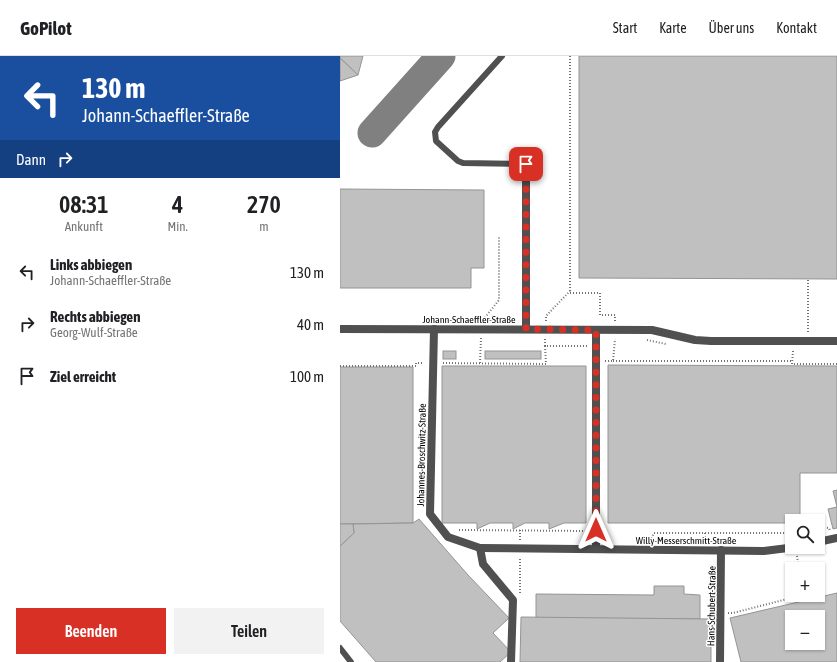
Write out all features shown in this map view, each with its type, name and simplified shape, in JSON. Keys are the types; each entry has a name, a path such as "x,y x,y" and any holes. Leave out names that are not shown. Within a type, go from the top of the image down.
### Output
{"street":[{"path":"526,164 526,329"},
{"name":"Johann-Schaeffler-Straße","path":"340,329 652,330 695,340 711,341 837,341"},
{"name":"Johannes-Broschwitz-Straße","path":"434,329 430,514 448,537 480,548"},
{"path":"596,330 596,549"},
{"path":"825,541 837,538"},
{"path":"480,548 483,564 513,600 511,662"},
{"name":"Willy-Messerschmitt-Straße","path":"480,548 785,550"},
{"name":"Hans-Schubert-Straße","path":"720,662 721,550"}],"lane":[{"path":"502,56 438,127 435,132 436,141 458,161 463,163 526,164"},
{"path":"340,648 351,662"}],"path":[{"path":"546,324 546,316 570,290 570,56"},
{"path":"480,322 499,300 499,236"},
{"path":"808,279 808,335"},
{"path":"570,290 570,292 600,293 600,315 615,315 615,324"},
{"path":"480,363 481,338"},
{"path":"340,366 416,366 416,363 546,364 546,338"},
{"path":"613,361 615,339"},
{"path":"545,346 588,346"},
{"path":"792,361 792,352 794,350"},
{"path":"602,361 792,361 792,364 837,364"},
{"path":"825,528 830,528 831,531"},
{"path":"443,530 590,530"},
{"path":"648,543 652,540 654,533 785,533"},
{"path":"705,533 705,544"},
{"path":"726,612 733,613 785,600"}],"building":[{"path":"340,56 363,56 358,75 340,58"},
{"path":"579,56 837,56 837,279 579,278"},
{"path":"340,58 358,75 340,81"},
{"path":"340,189 484,190 484,268 471,268 471,288 340,288"},
{"path":"443,351 456,351 456,359 443,359"},
{"path":"485,351 541,351 541,359 485,359"},
{"path":"608,365 837,366 837,473 800,473 800,514 785,514 785,523 608,523"},
{"path":"442,366 586,366 586,523 564,523 549,529 549,523 525,523 513,529 513,523 490,523 477,529 477,523 442,523"},
{"path":"340,367 413,367 413,523 340,524"},
{"path":"837,490 837,507 833,491"},
{"path":"837,507 837,528 833,529 828,509"},
{"path":"419,519 468,575 509,618 493,633 511,652 500,662 376,662 340,621 340,546 354,533 353,524 413,523"},
{"path":"340,524 353,524 354,533 340,546"},
{"path":"654,586 684,586 684,594 700,595 700,619 536,618 536,594 654,595"},
{"path":"837,593 837,662 741,662 730,618 798,602 825,602 825,596"},
{"path":"521,617 711,619 711,662 520,662"}],"taxiway":[{"path":"372,133 441,56"}],"route":[{"path":"526,164 526,329 596,330 596,530"}]}
